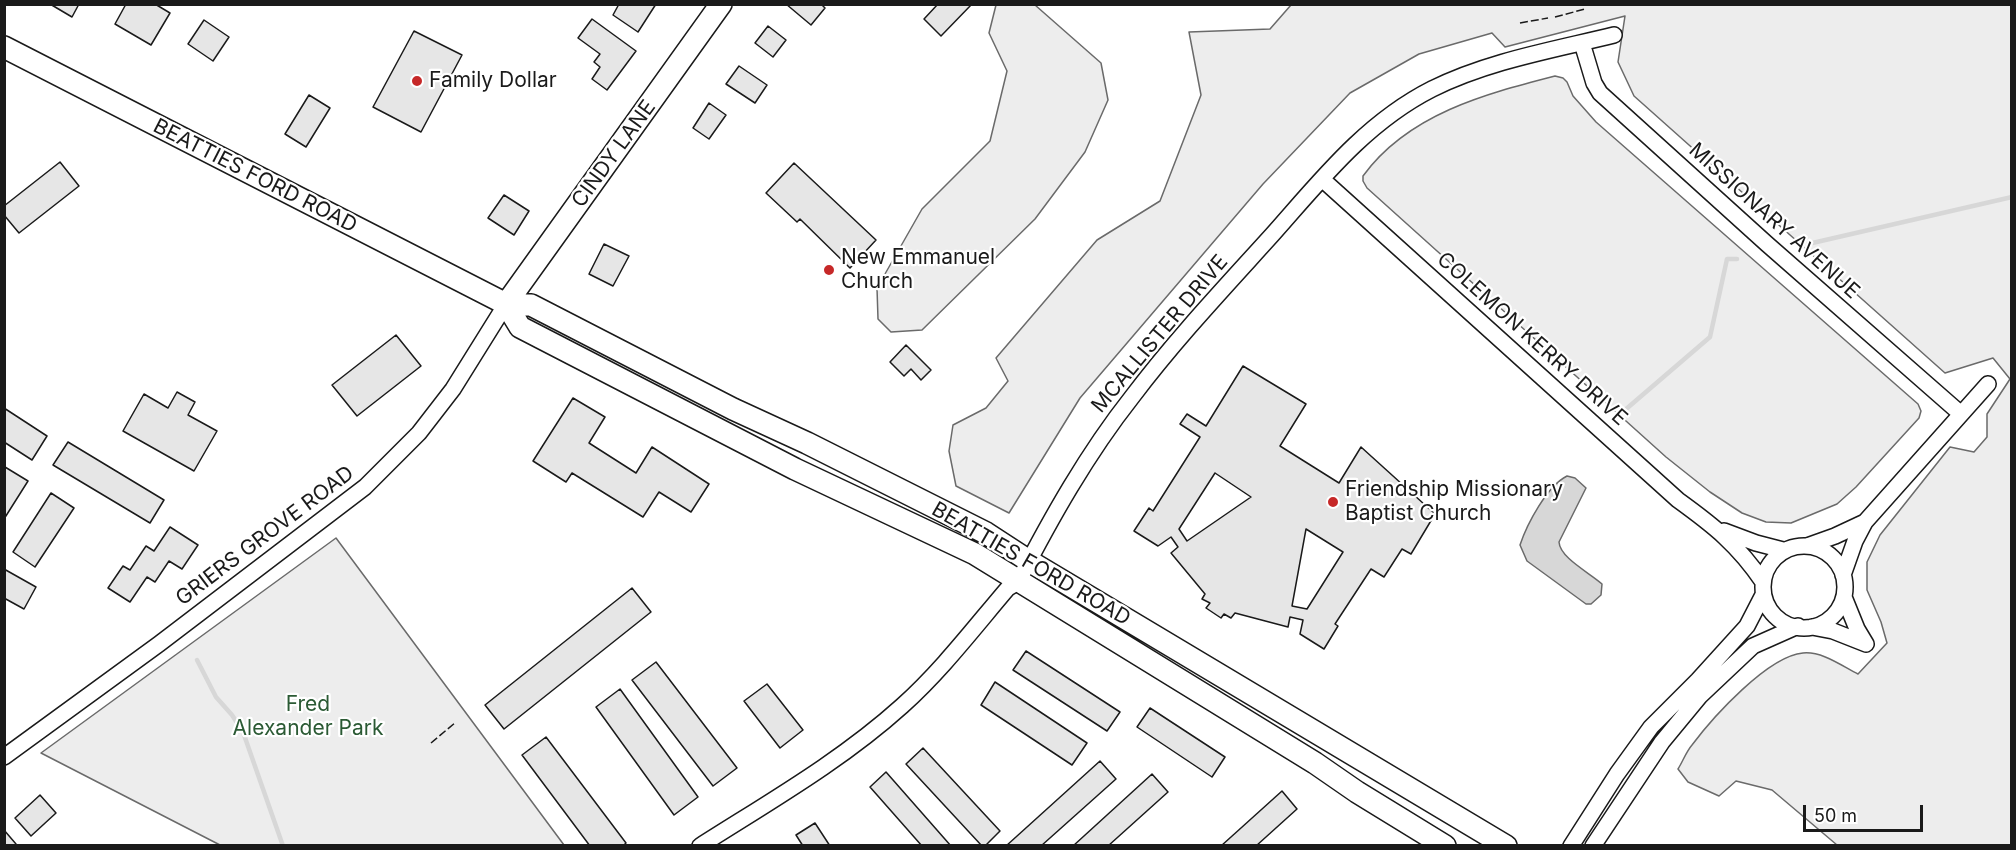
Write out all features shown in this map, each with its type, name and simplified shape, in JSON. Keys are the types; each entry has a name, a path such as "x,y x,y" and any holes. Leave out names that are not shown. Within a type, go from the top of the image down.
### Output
{"main road":[{"name":"CINDY LANE","path":"506,304 722,4"},
{"name":"BEATTIES FORD ROAD","path":"4,47 506,304 531,305 733,409 807,443 986,533 1029,561 1506,846"},
{"name":"BEATTIES FORD ROAD","path":"506,304 520,327 795,470 975,554 1315,763 1357,792 1445,846"}],"street":[{"name":"MCALLISTER DRIVE","path":"700,846 818,771 870,733 950,659 1008,588 1018,582 1051,518 1108,430 1162,358 1364,135 1384,119 1431,90 1484,68 1614,35"},
{"name":"MISSIONARY AVENUE","path":"1582,43 1594,83 1600,93 1767,244 1961,414"},
{"name":"COLEMON KERRY DRIVE","path":"1322,179 1678,500 1716,527 1749,561 1763,589"},
{"name":"GRIERS GROVE ROAD","path":"4,757 159,644 365,487 415,438 453,389 506,304"},
{"path":"1843,576 1855,541 1865,522 1988,384"},
{"path":"1571,846 1617,774 1651,727 1747,626 1763,589 1766,570 1783,550 1806,546 1865,522"},
{"name":"COLEMON KERRY DRIVE","path":"1716,527 1756,543 1783,550"},
{"path":"1763,589 1768,608 1788,625 1833,631 1866,645 1844,597 1843,576 1838,564 1829,555 1806,546"},
{"path":"1593,846 1662,742 1693,704 1753,646 1825,622 1836,614 1844,597"}],"green space":[{"path":"996,5 1035,5 1101,63 1108,100 1085,152 1035,219 922,330 891,332 878,319 877,288 922,209 990,141 1007,71 989,33"},
{"path":"1291,5 2011,5 2011,845 1837,845 1772,790 1736,781 1719,796 1688,782 1678,769 1690,748 1713,719 1742,690 1774,665 1789,657 1810,653 1832,660 1858,674 1887,643 1881,622 1867,590 1867,562 1880,535 1950,447 1974,452 1987,437 1987,414 2010,379 1993,358 1945,373 1634,96 1618,62 1625,16 1505,47 1492,33 1419,54 1350,93 1263,184 1080,398 1009,513 956,486 949,451 953,425 986,408 1008,381 996,358 1097,240 1160,201 1201,95 1189,32 1270,29"},
{"path":"1555,76 1567,82 1573,96 1596,122 1918,404 1921,411 1919,418 1856,487 1837,504 1791,523 1766,522 1742,513 1710,492 1666,457 1367,188 1363,181 1363,176 1381,155 1402,137 1425,122 1475,99"},
{"name":"Fred Alexander Park","path":"336,538 564,845 220,845 41,753"}],"shaded area":[{"path":"1567,476 1575,478 1586,488 1559,542 1564,554 1602,584 1601,595 1591,604 1586,604 1527,561 1520,545 1527,527 1545,497"}],"building":[{"path":"50,4 79,4 72,17"},
{"path":"126,4 155,4 170,13 151,45 115,24"},
{"path":"619,4 656,4 638,32 613,15"},
{"path":"786,4 821,4 825,8 811,25"},
{"path":"938,4 972,4 941,36 924,19"},
{"path":"592,19 636,51 607,90 592,79 600,67 594,62 600,54 578,38"},
{"path":"204,20 229,37 213,61 188,44"},
{"path":"768,26 786,40 773,57 755,43"},
{"name":"Family Dollar","path":"414,31 462,55 421,132 373,107"},
{"path":"739,66 767,85 755,103 726,84"},
{"path":"309,95 330,108 306,147 285,134"},
{"path":"709,103 726,115 709,139 693,128"},
{"path":"60,162 79,186 19,233 4,215 4,206"},
{"path":"794,163 876,240 850,268 800,219 797,222 766,193"},
{"path":"504,195 529,211 514,235 488,218"},
{"path":"604,244 629,256 613,286 589,274"},
{"path":"396,335 421,366 357,416 332,385"},
{"path":"906,345 931,370 921,380 911,369 904,376 890,362"},
{"name":"Friendship Missionary Baptist Church","path":"1243,366 1306,404 1280,446 1339,483 1361,447 1435,514 1411,554 1402,549 1384,577 1371,569 1335,624 1338,626 1324,649 1300,634 1303,620 1290,617 1288,627 1235,613 1231,618 1224,614 1221,618 1206,608 1210,603 1202,599 1205,594 1171,553 1178,547 1171,537 1158,546 1134,531 1149,508 1153,511 1200,437 1180,424 1187,414 1206,426","holes":["1215,473 1251,497 1187,541 1179,529","1306,529 1343,552 1307,609 1292,606"]},
{"path":"177,392 195,402 188,415 217,431 194,471 123,431 144,394 168,408"},
{"path":"573,398 605,417 589,443 636,473 652,447 709,484 691,512 659,492 643,517 572,473 566,482 533,461"},
{"path":"4,408 47,436 32,460 4,442"},
{"path":"68,442 164,500 150,523 53,465"},
{"path":"4,468 28,481 4,519"},
{"path":"51,493 74,508 35,567 13,552"},
{"path":"170,527 198,545 182,569 169,561 155,582 147,577 130,602 108,588 123,566 130,570 146,546 154,551"},
{"path":"4,569 36,587 24,609 4,598"},
{"path":"632,588 651,612 504,729 485,705"},
{"path":"1026,651 1120,712 1107,731 1013,670"},
{"path":"656,662 737,768 713,786 632,680"},
{"path":"995,682 1087,743 1072,765 981,705"},
{"path":"767,684 803,730 780,748 744,701"},
{"path":"620,689 698,797 674,815 596,707"},
{"path":"1150,708 1225,757 1212,777 1137,727"},
{"path":"546,737 626,843 623,846 590,846 522,755"},
{"path":"923,748 1000,831 985,846 982,846 906,764"},
{"path":"1100,761 1116,779 1041,846 1006,846"},
{"path":"886,772 951,846 922,846 870,787"},
{"path":"1152,774 1168,792 1108,846 1073,846"},
{"path":"1282,791 1297,809 1256,846 1221,846"},
{"path":"40,795 56,813 31,836 15,818"},
{"path":"815,823 830,846 803,846 796,835"},
{"path":"4,830 16,844 14,846 4,846"}],"waterway":[{"path":"1808,244 2012,197"},
{"path":"1625,410 1710,337 1727,259 1737,259"},
{"path":"197,660 216,697 243,732 283,846"}],"fence":[{"path":"1555,17 1585,9"},
{"path":"1520,23 1548,18"},
{"path":"431,743 456,722"}],"place":[{"name":"Family Dollar","path":"417,81"},
{"name":"New Emmanuel Church","path":"829,270"},
{"name":"Friendship Missionary Baptist Church","path":"1333,502"}]}
